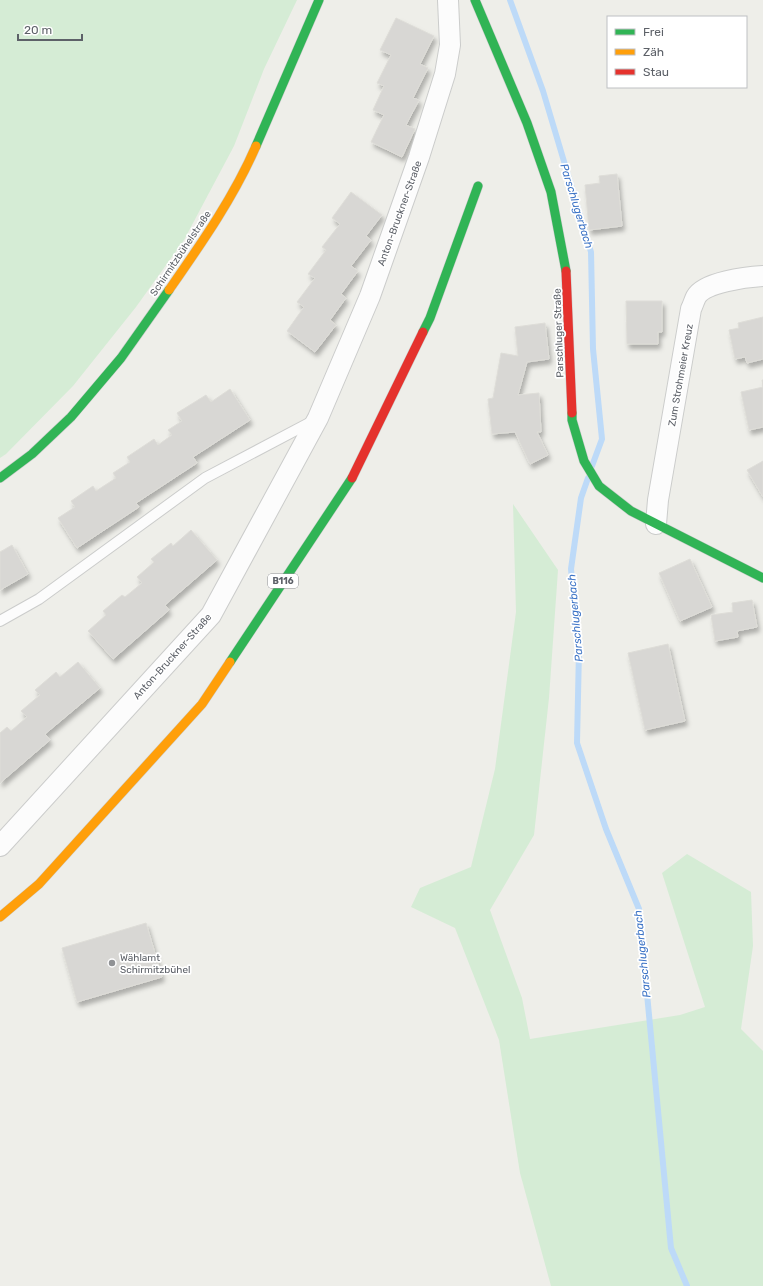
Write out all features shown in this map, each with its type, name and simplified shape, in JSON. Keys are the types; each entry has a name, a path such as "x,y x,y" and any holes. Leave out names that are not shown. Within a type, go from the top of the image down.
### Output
{"main road":[{"name":"Schirmitzbühelstraße","path":"0,478 32,454 71,417 121,358 201,244 247,166 319,0"},
{"name":"Parschluger Straße","path":"475,0 527,123 551,192 566,265 572,420 584,461 599,486 631,511 763,578"},
{"name":"B116","path":"0,917 39,884 202,704 356,471 430,318 478,186"}],"street":[{"name":"Anton-Bruckner-Straße","path":"0,846 211,615 318,418 370,296 419,157 445,74 450,45 448,0"},
{"name":"Zum Strohmeier Kreuz","path":"656,524 658,500 691,309 696,296 705,289 736,278 763,276"}],"lane":[{"path":"0,620 39,599 205,478 318,418"}],"green space":[{"path":"0,0 297,0 264,69 234,146 184,240 136,307 73,386 6,454 0,458"},
{"path":"513,504 558,570 549,698 534,835 490,910 522,998 530,1039 680,1015 705,1007 662,873 687,854 751,892 753,946 741,1029 763,1051 763,1286 551,1286 520,1173 499,1040 455,928 411,907 420,888 471,867 495,769 516,612"}],"building":[{"path":"396,18 434,36 420,64 428,68 413,98 419,100 406,125 415,129 402,157 371,142 384,115 373,110 384,86 377,83 391,55 380,50"},
{"path":"617,174 622,226 589,230 585,185 600,183 599,176"},
{"path":"351,192 382,215 366,236 371,240 351,266 358,271 341,294 346,298 330,320 336,325 315,352 287,331 304,307 297,302 315,278 308,274 326,250 322,247 340,224 332,218"},
{"path":"626,301 662,301 662,332 658,332 658,344 627,344"},
{"path":"763,317 763,359 747,363 745,357 735,359 729,330 739,328 738,323"},
{"path":"545,323 549,359 527,362 518,395 539,393 541,432 537,432 548,455 530,464 515,432 492,434 488,399 493,398 501,353 518,356 515,327"},
{"path":"763,387 763,427 749,430 741,392"},
{"path":"230,389 250,420 193,457 197,463 136,503 139,507 77,548 58,518 75,507 71,501 93,486 96,491 116,478 113,473 130,462 127,457 154,439 158,445 172,435 168,430 182,421 177,413 206,395 211,402"},
{"path":"763,461 763,497 747,470"},
{"path":"191,530 217,560 165,605 169,610 113,659 88,631 106,615 103,611 122,595 125,597 142,583 137,577 154,562 151,559 171,543 173,546"},
{"path":"12,545 28,574 0,590 0,552"},
{"path":"690,559 712,607 680,621 659,573"},
{"path":"752,600 757,627 737,631 738,637 715,641 711,615 733,612 732,603"},
{"path":"668,644 685,721 645,730 628,653"},
{"path":"78,662 100,688 45,734 50,740 0,783 0,733 7,727 11,731 27,717 21,711 40,695 35,690 56,672 60,677"},
{"name":"Wählamt Schirmitzbühel","path":"146,923 162,977 77,1002 62,948"}],"waterway":[{"name":"Parschlugerbach","path":"510,0 543,91 591,252 593,349 602,439 592,466"},
{"name":"Parschlugerbach","path":"588,478 581,498 571,569 579,650 577,743 606,829 639,909 671,1248 687,1286"}],"traffic: fast":[{"path":"256,146 319,0"},
{"path":"475,0 527,123 551,192 566,271"},
{"path":"423,332 430,318 478,186"},
{"path":"0,478 32,454 71,417 121,358 169,290"},
{"path":"572,413 572,420 584,461 599,486 631,511 763,578"},
{"path":"230,662 352,478"}],"traffic: slow":[{"path":"169,290 205,238 238,184 256,146"},
{"path":"0,917 39,884 202,704 230,662"}],"traffic: jam":[{"path":"566,271 572,413"},
{"path":"352,478 423,332"}],"place":[{"name":"Wählamt Schirmitzbühel","path":"112,963"}]}
